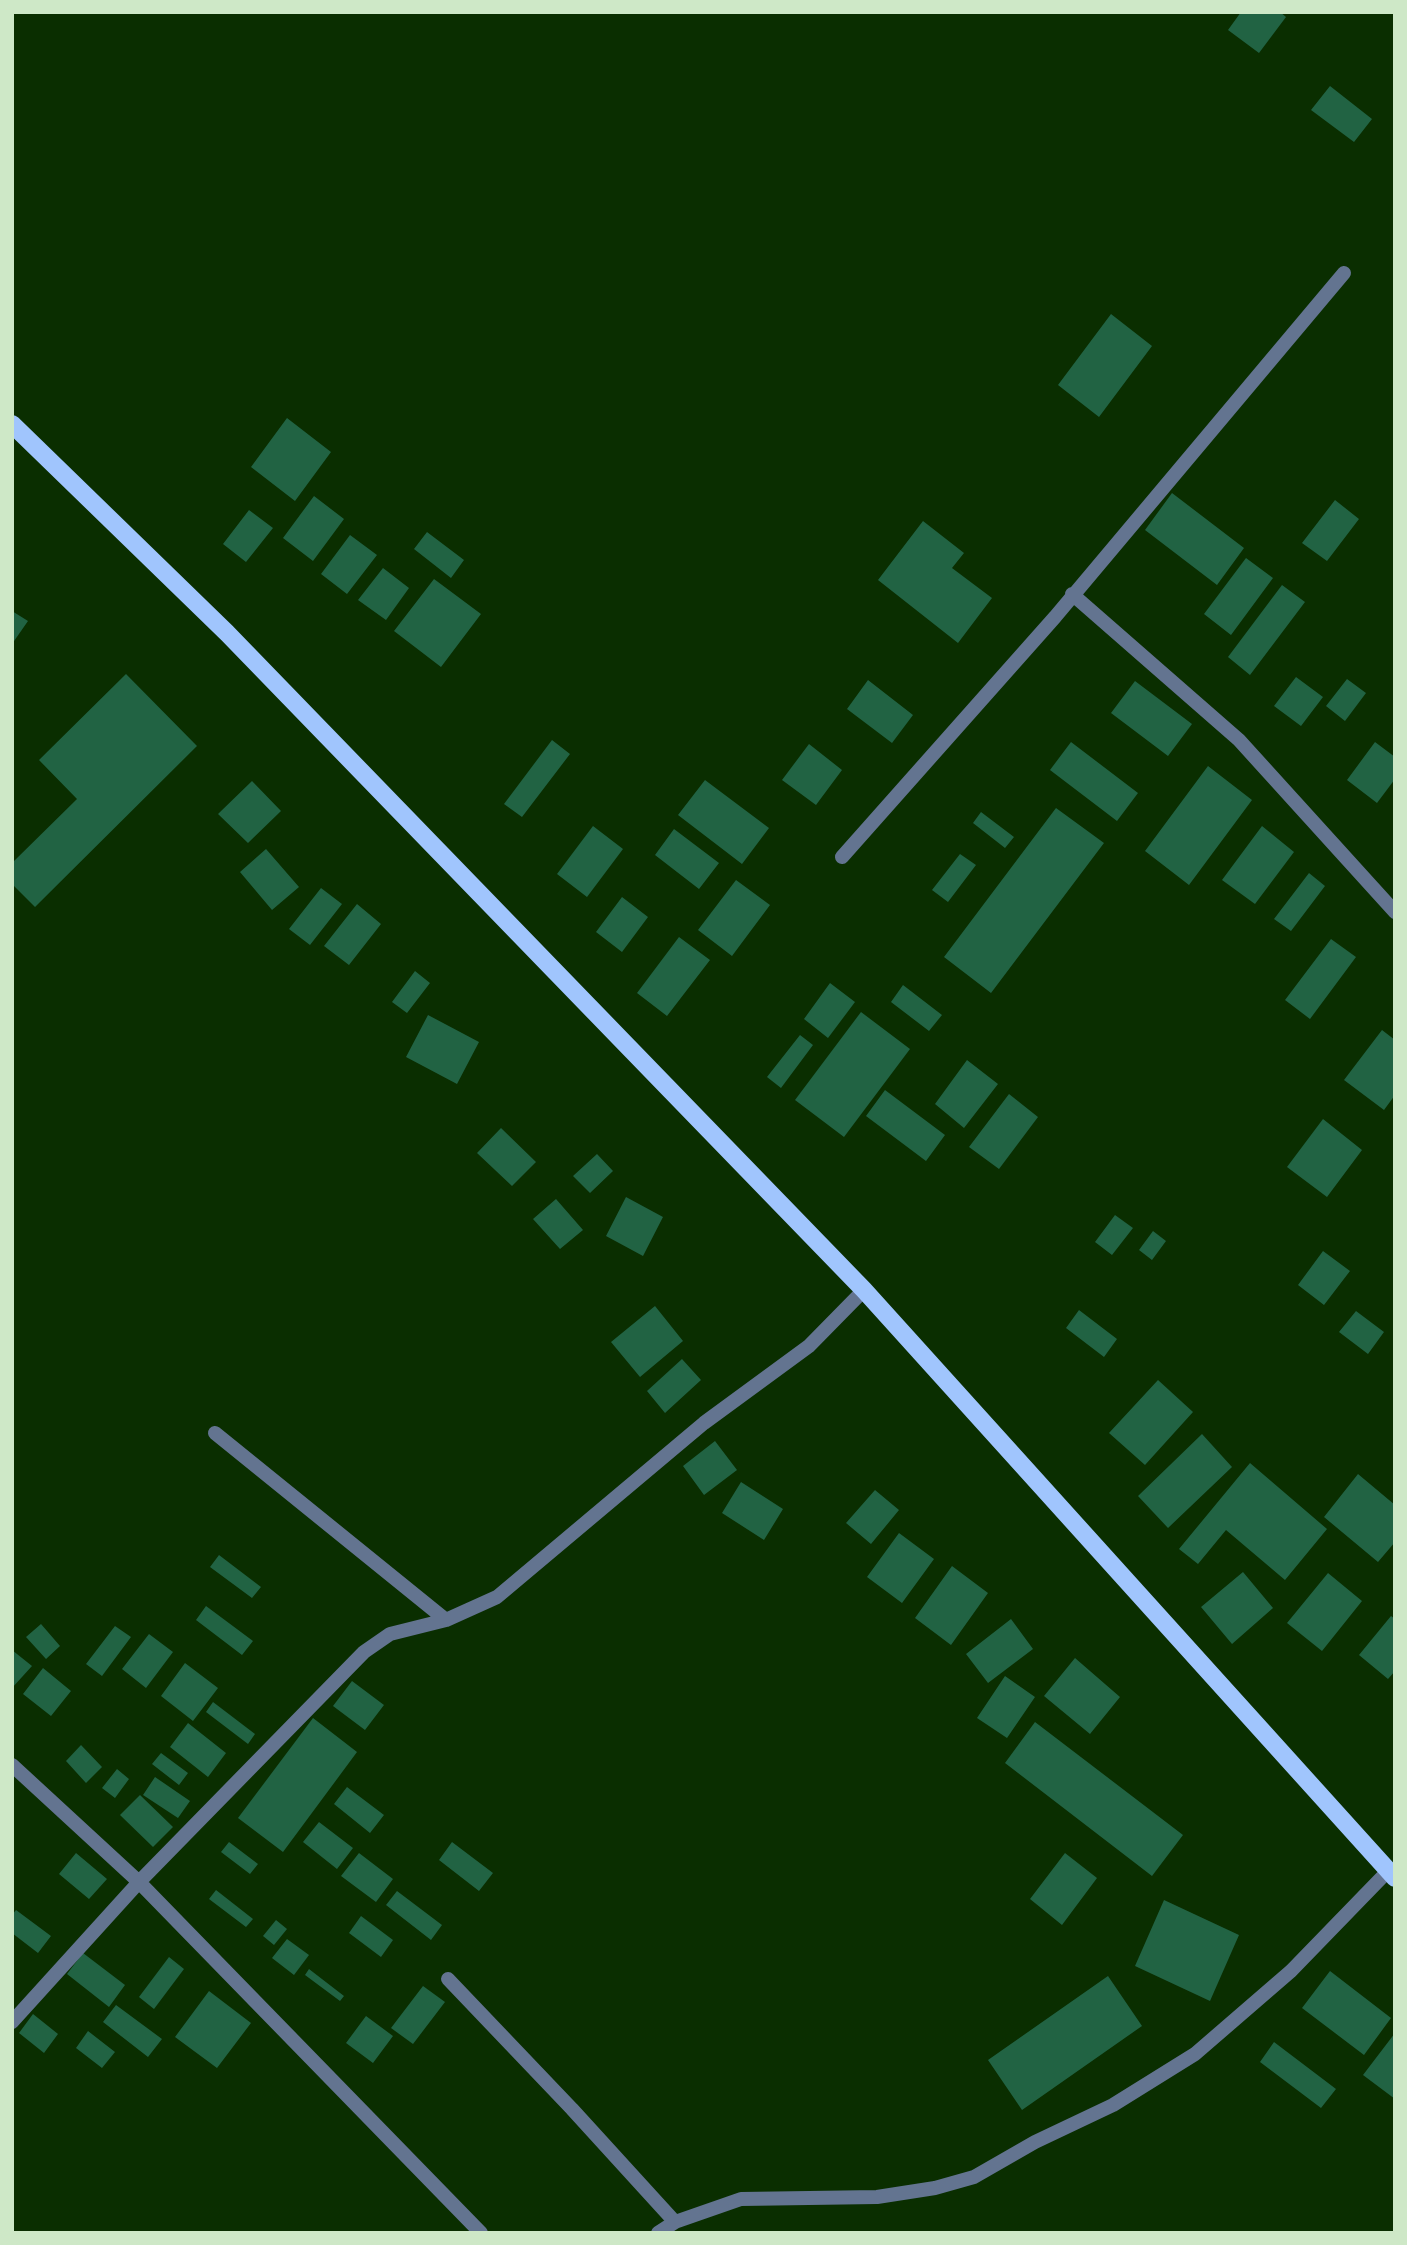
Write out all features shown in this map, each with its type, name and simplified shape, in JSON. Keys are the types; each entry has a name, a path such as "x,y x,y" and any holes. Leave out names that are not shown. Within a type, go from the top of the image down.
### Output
{"main road":[{"path":"12,424 227,633 864,1290 1391,1875"}],"street":[{"path":"842,857 1055,617 1344,273"},
{"path":"1072,594 1239,740 1395,912"},
{"path":"12,2022 139,1882 365,1652 390,1634 446,1620 497,1597 704,1423 809,1346 864,1290"},
{"path":"215,1433 446,1620"},
{"path":"12,1765 139,1882 314,2065 481,2233"},
{"path":"658,2233 675,2222 741,2199 877,2197 935,2188 974,2177 1035,2142 1113,2105 1195,2054 1291,1971 1391,1875"},
{"path":"448,1979 675,2222"}],"building":[{"path":"1241,12 1280,12 1286,17 1259,53 1228,30"},
{"path":"1330,86 1372,119 1354,142 1311,110"},
{"path":"1111,314 1152,346 1099,417 1058,385"},
{"path":"287,418 331,452 295,501 251,467"},
{"path":"1172,493 1244,548 1217,585 1145,530"},
{"path":"314,496 344,519 313,561 283,538"},
{"path":"1335,500 1359,519 1327,561 1302,543"},
{"path":"249,510 273,528 246,562 223,544"},
{"path":"923,521 964,553 952,568 992,598 958,643 878,580"},
{"path":"427,532 464,560 451,578 414,549"},
{"path":"350,535 377,555 347,594 321,574"},
{"path":"1246,558 1273,578 1231,635 1204,614"},
{"path":"383,568 409,588 386,620 358,600"},
{"path":"434,579 481,614 441,667 394,631"},
{"path":"1282,585 1305,602 1250,675 1228,657"},
{"path":"12,611 28,621 12,644"},
{"path":"126,674 197,746 35,907 12,884 12,863 77,799 39,760"},
{"path":"1296,677 1323,697 1301,726 1274,706"},
{"path":"1347,679 1366,693 1345,721 1326,706"},
{"path":"868,680 913,715 892,743 847,709"},
{"path":"1135,681 1192,724 1168,756 1111,713"},
{"path":"552,740 570,754 522,817 504,804"},
{"path":"1071,742 1138,793 1117,821 1050,770"},
{"path":"1375,742 1395,757 1395,779 1377,803 1347,780"},
{"path":"809,744 842,770 816,805 782,780"},
{"path":"1208,766 1252,800 1189,885 1145,851"},
{"path":"705,780 769,828 742,864 678,815"},
{"path":"252,781 281,811 248,843 218,814"},
{"path":"1056,808 1104,843 991,993 944,957"},
{"path":"981,812 1014,837 1005,848 973,823"},
{"path":"593,826 623,849 587,897 557,874"},
{"path":"1262,826 1294,852 1255,904 1222,880"},
{"path":"674,829 719,863 699,889 655,855"},
{"path":"266,849 299,887 272,910 240,872"},
{"path":"960,854 976,865 948,902 932,890"},
{"path":"1309,873 1325,886 1291,931 1274,919"},
{"path":"736,880 770,905 732,956 698,930"},
{"path":"321,888 342,904 310,945 289,929"},
{"path":"622,897 648,917 622,952 596,932"},
{"path":"357,904 381,924 349,965 324,946"},
{"path":"679,937 710,960 667,1016 637,993"},
{"path":"1331,939 1356,957 1310,1019 1285,1000"},
{"path":"415,971 430,983 407,1013 392,1002"},
{"path":"830,983 855,1002 828,1038 804,1019"},
{"path":"903,985 942,1015 929,1031 891,1002"},
{"path":"861,1012 910,1049 844,1137 795,1100"},
{"path":"428,1015 479,1042 457,1084 406,1057"},
{"path":"1382,1030 1395,1040 1395,1095 1384,1110 1344,1080"},
{"path":"800,1035 813,1045 781,1088 767,1077"},
{"path":"967,1060 998,1084 964,1128 935,1104"},
{"path":"885,1090 945,1135 926,1161 866,1116"},
{"path":"1009,1094 1038,1117 999,1169 969,1147"},
{"path":"1323,1119 1362,1150 1327,1197 1287,1167"},
{"path":"501,1128 536,1162 512,1186 477,1153"},
{"path":"597,1154 613,1171 590,1193 573,1176"},
{"path":"626,1197 663,1217 643,1256 606,1236"},
{"path":"556,1199 583,1230 560,1249 533,1219"},
{"path":"1115,1215 1133,1228 1112,1255 1095,1242"},
{"path":"1153,1231 1166,1241 1152,1260 1139,1250"},
{"path":"1323,1251 1350,1271 1324,1305 1298,1285"},
{"path":"655,1306 683,1341 640,1377 611,1342"},
{"path":"1079,1310 1117,1339 1104,1357 1066,1328"},
{"path":"1356,1311 1384,1332 1368,1354 1339,1332"},
{"path":"682,1359 701,1380 665,1413 647,1391"},
{"path":"1158,1380 1193,1412 1145,1465 1109,1433"},
{"path":"1202,1434 1232,1467 1168,1528 1138,1496"},
{"path":"715,1441 737,1470 704,1495 683,1466"},
{"path":"1250,1463 1327,1529 1285,1580 1226,1530 1198,1564 1179,1549"},
{"path":"1358,1474 1395,1505 1395,1542 1378,1562 1324,1517"},
{"path":"741,1482 783,1509 764,1540 722,1513"},
{"path":"875,1490 899,1510 871,1544 846,1523"},
{"path":"899,1533 934,1559 902,1603 867,1577"},
{"path":"219,1555 261,1587 252,1598 210,1567"},
{"path":"952,1566 988,1593 951,1645 915,1618"},
{"path":"1243,1572 1273,1608 1232,1644 1201,1607"},
{"path":"1328,1573 1362,1601 1322,1651 1287,1623"},
{"path":"206,1606 253,1641 242,1655 196,1620"},
{"path":"1391,1616 1395,1619 1395,1671 1388,1679 1359,1655"},
{"path":"1011,1619 1033,1649 988,1683 966,1654"},
{"path":"41,1624 60,1646 46,1659 26,1637"},
{"path":"115,1626 131,1637 102,1676 86,1664"},
{"path":"149,1634 173,1652 146,1688 122,1669"},
{"path":"12,1650 32,1666 12,1688"},
{"path":"1075,1658 1120,1697 1090,1734 1044,1696"},
{"path":"185,1663 218,1688 193,1721 161,1696"},
{"path":"43,1668 71,1691 51,1716 23,1694"},
{"path":"1005,1676 1035,1697 1007,1738 977,1718"},
{"path":"352,1681 384,1705 365,1730 333,1706"},
{"path":"213,1702 255,1734 248,1744 206,1712"},
{"path":"313,1718 357,1752 283,1852 238,1818"},
{"path":"1035,1722 1183,1835 1152,1876 1005,1763"},
{"path":"188,1723 226,1753 208,1777 170,1747"},
{"path":"81,1745 102,1767 86,1783 66,1761"},
{"path":"161,1753 188,1773 179,1785 152,1764"},
{"path":"117,1769 129,1779 115,1798 102,1788"},
{"path":"155,1777 190,1801 178,1818 143,1795"},
{"path":"347,1787 384,1815 370,1833 334,1804"},
{"path":"140,1795 173,1827 153,1847 120,1815"},
{"path":"319,1822 353,1848 337,1869 303,1842"},
{"path":"229,1842 258,1864 250,1874 221,1852"},
{"path":"452,1842 493,1873 479,1891 439,1860"},
{"path":"76,1853 107,1879 89,1899 59,1874"},
{"path":"359,1853 393,1879 376,1902 341,1876"},
{"path":"1065,1853 1097,1878 1062,1925 1030,1899"},
{"path":"216,1890 253,1919 246,1927 209,1899"},
{"path":"397,1891 442,1925 431,1940 386,1905"},
{"path":"1164,1900 1239,1935 1210,2001 1135,1966"},
{"path":"16,1910 51,1936 38,1953 12,1933 12,1915"},
{"path":"361,1916 393,1940 381,1957 349,1933"},
{"path":"276,1920 287,1929 274,1945 263,1936"},
{"path":"287,1939 309,1955 294,1975 272,1958"},
{"path":"83,1953 125,1985 109,2007 67,1974"},
{"path":"169,1957 184,1969 154,2009 139,1997"},
{"path":"309,1969 344,1996 340,2001 305,1975"},
{"path":"1330,1971 1391,2018 1364,2055 1302,2008"},
{"path":"1108,1976 1142,2026 1022,2110 988,2060"},
{"path":"423,1986 445,2002 413,2044 391,2028"},
{"path":"209,1991 251,2023 217,2068 175,2037"},
{"path":"116,2005 162,2039 148,2057 103,2022"},
{"path":"33,2014 58,2034 44,2053 19,2033"},
{"path":"366,2016 393,2036 373,2063 346,2043"},
{"path":"88,2031 115,2052 102,2068 76,2048"},
{"path":"1395,2033 1395,2099 1363,2075"},
{"path":"1274,2042 1336,2089 1321,2108 1260,2062"}]}
